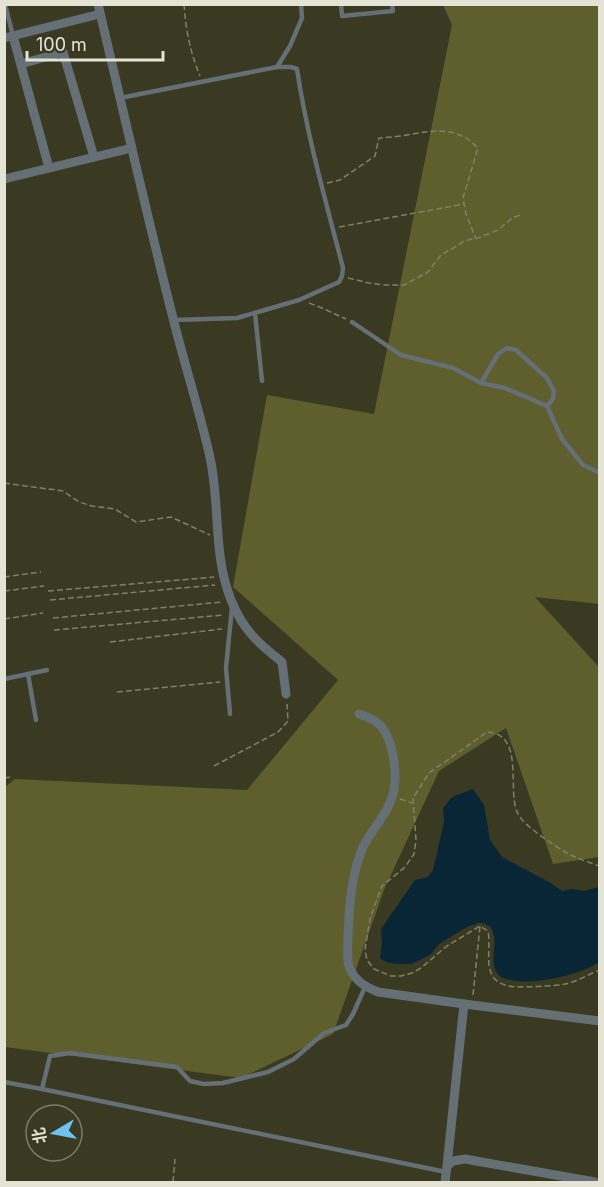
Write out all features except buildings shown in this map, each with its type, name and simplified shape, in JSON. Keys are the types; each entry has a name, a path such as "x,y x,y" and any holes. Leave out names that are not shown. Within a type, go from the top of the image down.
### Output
{"street":[{"path":"49,168 21,64 9,37 99,9 174,321 210,455 224,579 242,624 257,642 282,662 286,694"},
{"path":"21,64 63,52 94,157"},
{"path":"4,179 132,148"},
{"path":"359,714 377,722 387,735 392,748 395,775 394,792 387,810 363,846 350,903 348,958 350,969 357,980 365,987 378,992 600,1021"},
{"path":"445,1182 468,1005"},
{"path":"446,1169 453,1161 465,1159 595,1182"}],"lane":[{"path":"5,4 9,37"},
{"path":"278,67 302,18 301,4"},
{"path":"341,4 342,16 393,11 392,4"},
{"path":"120,98 278,67 297,69 308,131 343,268 342,276 339,282 299,300 237,318 174,321"},
{"path":"255,312 262,381"},
{"path":"352,322 401,355 453,368 481,383 505,388 547,406 562,439 583,465 600,473"},
{"path":"481,383 498,354 507,348 516,350 548,378 554,391 553,399 547,406"},
{"path":"230,714 226,668 231,599"},
{"path":"4,678 47,670"},
{"path":"28,674 36,720"},
{"path":"42,1089 50,1056 70,1053 177,1067 190,1081 204,1084 223,1083 268,1072 294,1059 324,1033 346,1025 365,987"},
{"path":"4,1082 446,1169"}],"path":[{"path":"184,4 186,30 191,51 203,82"},
{"path":"321,185 340,180 375,156 379,138 423,131 445,131 460,135 478,148 463,198 466,214 476,238"},
{"path":"333,228 464,204"},
{"path":"342,276 369,283 404,285 428,272 441,255 464,241 498,230 512,218 523,214"},
{"path":"299,300 352,322"},
{"path":"4,483 63,491 79,502 92,507 116,509 136,522 171,517 218,540"},
{"path":"4,577 41,572"},
{"path":"48,591 215,577 224,579"},
{"path":"50,600 216,585 224,579"},
{"path":"4,591 44,586"},
{"path":"53,618 215,603 231,599"},
{"path":"4,619 43,613"},
{"path":"54,630 231,614"},
{"path":"110,642 230,628"},
{"path":"117,692 227,681"},
{"path":"213,766 278,732 288,721 286,694"},
{"path":"480,926 447,946 412,973 391,976 374,969 367,960 365,950 370,918 382,886 405,867 414,854 416,840 413,798 429,773 487,732 495,732 505,738 514,769 513,790 518,813 527,826 568,853 599,866"},
{"path":"4,778 10,777"},
{"path":"392,797 413,803"},
{"path":"480,926 488,931 489,967 493,976 497,981 511,987 565,984 600,970"},
{"path":"468,1005 480,926"},
{"path":"173,1182 175,1159"}],"shaded area":[{"path":"443,5 599,5 599,604 535,597 599,667 599,857 553,864 506,728 439,771 384,890 333,1034 241,1078 5,1047 5,787 15,779 247,790 338,680 233,587 267,395 374,414 452,25"}],"water":[{"path":"473,789 484,805 490,840 502,857 562,891 572,889 584,891 599,887 599,962 578,972 547,980 505,979 495,969 494,936 491,927 483,923 467,927 439,944 430,955 411,964 389,963 382,960 380,957 381,929 415,880 428,877 433,870 444,821 443,808 452,797"}]}
